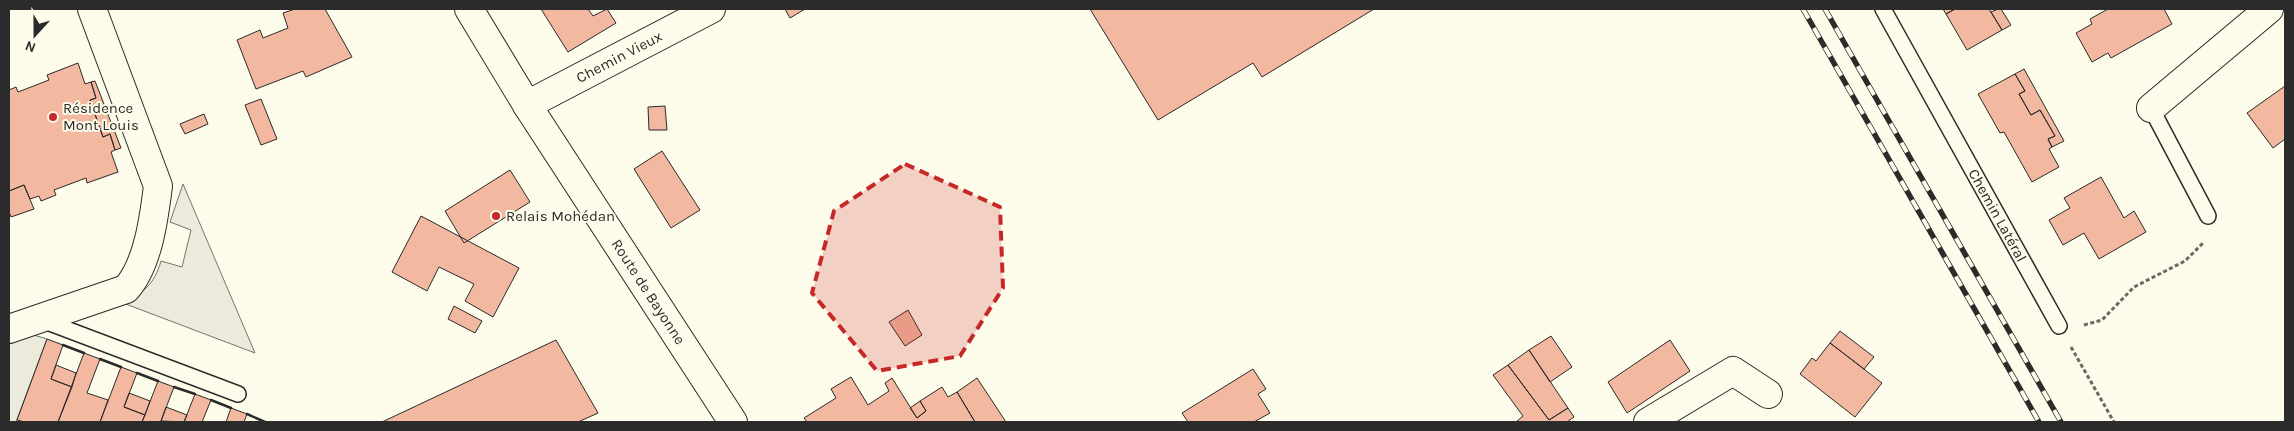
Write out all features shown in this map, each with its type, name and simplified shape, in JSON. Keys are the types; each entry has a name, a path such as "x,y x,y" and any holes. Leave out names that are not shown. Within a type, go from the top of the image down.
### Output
{"street":[{"path":"9,329 126,288 134,280 139,269 155,213 158,186 92,9"},
{"name":"Route de Bayonne","path":"469,9 527,105 733,422"},
{"name":"Chemin Vieux","path":"527,105 711,9"},
{"path":"2151,108 2269,9"},
{"path":"1648,422 1733,371 1768,394"}],"lane":[{"name":"Chemin Latéral","path":"1883,9 2059,326"},
{"path":"2151,108 2208,216"},
{"path":"38,318 238,394"}],"path":[{"path":"2059,326 2075,328 2102,320 2134,287 2185,261 2205,240 2208,216"},
{"path":"2059,326 2114,422"}],"highlighted area":[{"path":"905,164 1000,207 1003,288 960,356 877,371 812,293 834,211"}],"shaded area":[{"path":"183,184 255,353 123,303 147,287 155,276 161,261 182,267 191,230 170,222"},
{"path":"30,334 47,339 16,422 9,422 9,343"}],"building":[{"path":"295,9 325,9 352,57 306,77 303,71 256,89 237,40 260,30 263,38 288,28 283,13"},
{"path":"541,9 588,9 593,16 607,9 616,23 568,52"},
{"path":"785,9 805,9 790,18"},
{"path":"1090,9 1374,9 1262,77 1253,63 1158,120"},
{"path":"1943,9 1955,9 1946,14"},
{"path":"1955,9 1989,9 2002,30 1967,50 1946,14"},
{"path":"2001,9 2011,25 2002,30 1991,12"},
{"path":"2108,9 2164,9 2172,24 2111,58 2108,53 2092,62 2076,33 2092,24 2090,19"},
{"name":"Résidence Mont Louis","path":"78,63 85,84 91,82 96,98 90,100 103,137 110,134 115,150 111,152 118,172 87,183 86,178 54,190 56,195 41,201 39,196 30,199 24,185 9,191 9,90 16,87 18,92 49,80 47,75"},
{"path":"2024,69 2064,141 2052,147 2048,139 2055,136 2040,110 2031,115 2019,94 2025,91 2015,74"},
{"path":"2015,74 2025,91 2019,94 2031,115 2040,110 2055,136 2048,139 2052,147 2049,149 2059,167 2032,182 2004,132 2000,133 1978,94"},
{"path":"95,81 121,148 115,150 110,134 103,137 90,100 96,98 91,82"},
{"path":"2285,86 2285,139 2273,148 2247,113"},
{"path":"261,99 277,139 261,145 245,105"},
{"path":"665,106 667,130 649,130 648,107"},
{"path":"204,114 208,124 185,134 180,124"},
{"path":"662,151 700,210 671,228 634,169"},
{"path":"510,170 530,202 464,243 445,211"},
{"path":"2101,177 2124,218 2134,211 2146,232 2099,259 2084,233 2063,245 2049,220 2070,208 2064,198"},
{"path":"24,185 34,209 11,217 9,212 9,191"},
{"path":"421,216 519,268 493,317 465,301 474,284 439,267 427,291 392,272"},
{"path":"454,306 482,321 475,333 448,319"},
{"path":"908,310 922,335 905,346 889,322"},
{"path":"1840,331 1874,357 1864,369 1830,343"},
{"path":"1551,336 1572,367 1550,382 1529,350"},
{"path":"47,339 63,345 51,379 72,387 58,422 25,422 17,420"},
{"path":"556,340 598,413 578,422 382,422"},
{"path":"1670,340 1690,371 1627,413 1608,382"},
{"path":"1830,343 1882,383 1855,417 1800,374 1812,358 1816,361"},
{"path":"1529,350 1568,408 1549,420 1508,365"},
{"path":"84,353 100,359 87,393 108,400 100,422 58,422"},
{"path":"56,365 76,373 72,387 51,379"},
{"path":"1508,365 1549,420 1568,408 1574,417 1567,422 1516,422 1523,416 1493,375"},
{"path":"121,367 137,373 124,407 145,415 142,422 100,422"},
{"path":"1253,369 1266,389 1258,394 1270,413 1254,422 1188,422 1182,413"},
{"path":"851,377 868,405 889,391 885,383 892,378 917,418 926,411 920,401 942,387 948,397 957,392 975,422 807,422 804,418 836,398 831,389"},
{"path":"977,378 1006,422 975,422 957,392"},
{"path":"158,381 174,387 161,421 165,422 142,422"},
{"path":"129,393 150,401 145,415 124,407"},
{"path":"195,394 211,400 202,422 184,422"},
{"path":"920,401 926,411 917,418 910,408"},
{"path":"166,407 187,415 184,422 161,421"},
{"path":"231,408 247,414 244,422 226,422"}],"railway":[{"path":"1803,9 2039,422"},
{"path":"1825,9 2061,422"}],"wall":[{"path":"63,345 84,353"},
{"path":"100,359 121,367"},
{"path":"137,373 158,381"},
{"path":"174,387 195,394"},
{"path":"211,400 231,408"},
{"path":"247,414 265,422"}],"place":[{"name":"Résidence Mont Louis","path":"53,117"},
{"name":"Relais Mohédan","path":"496,216"}]}
